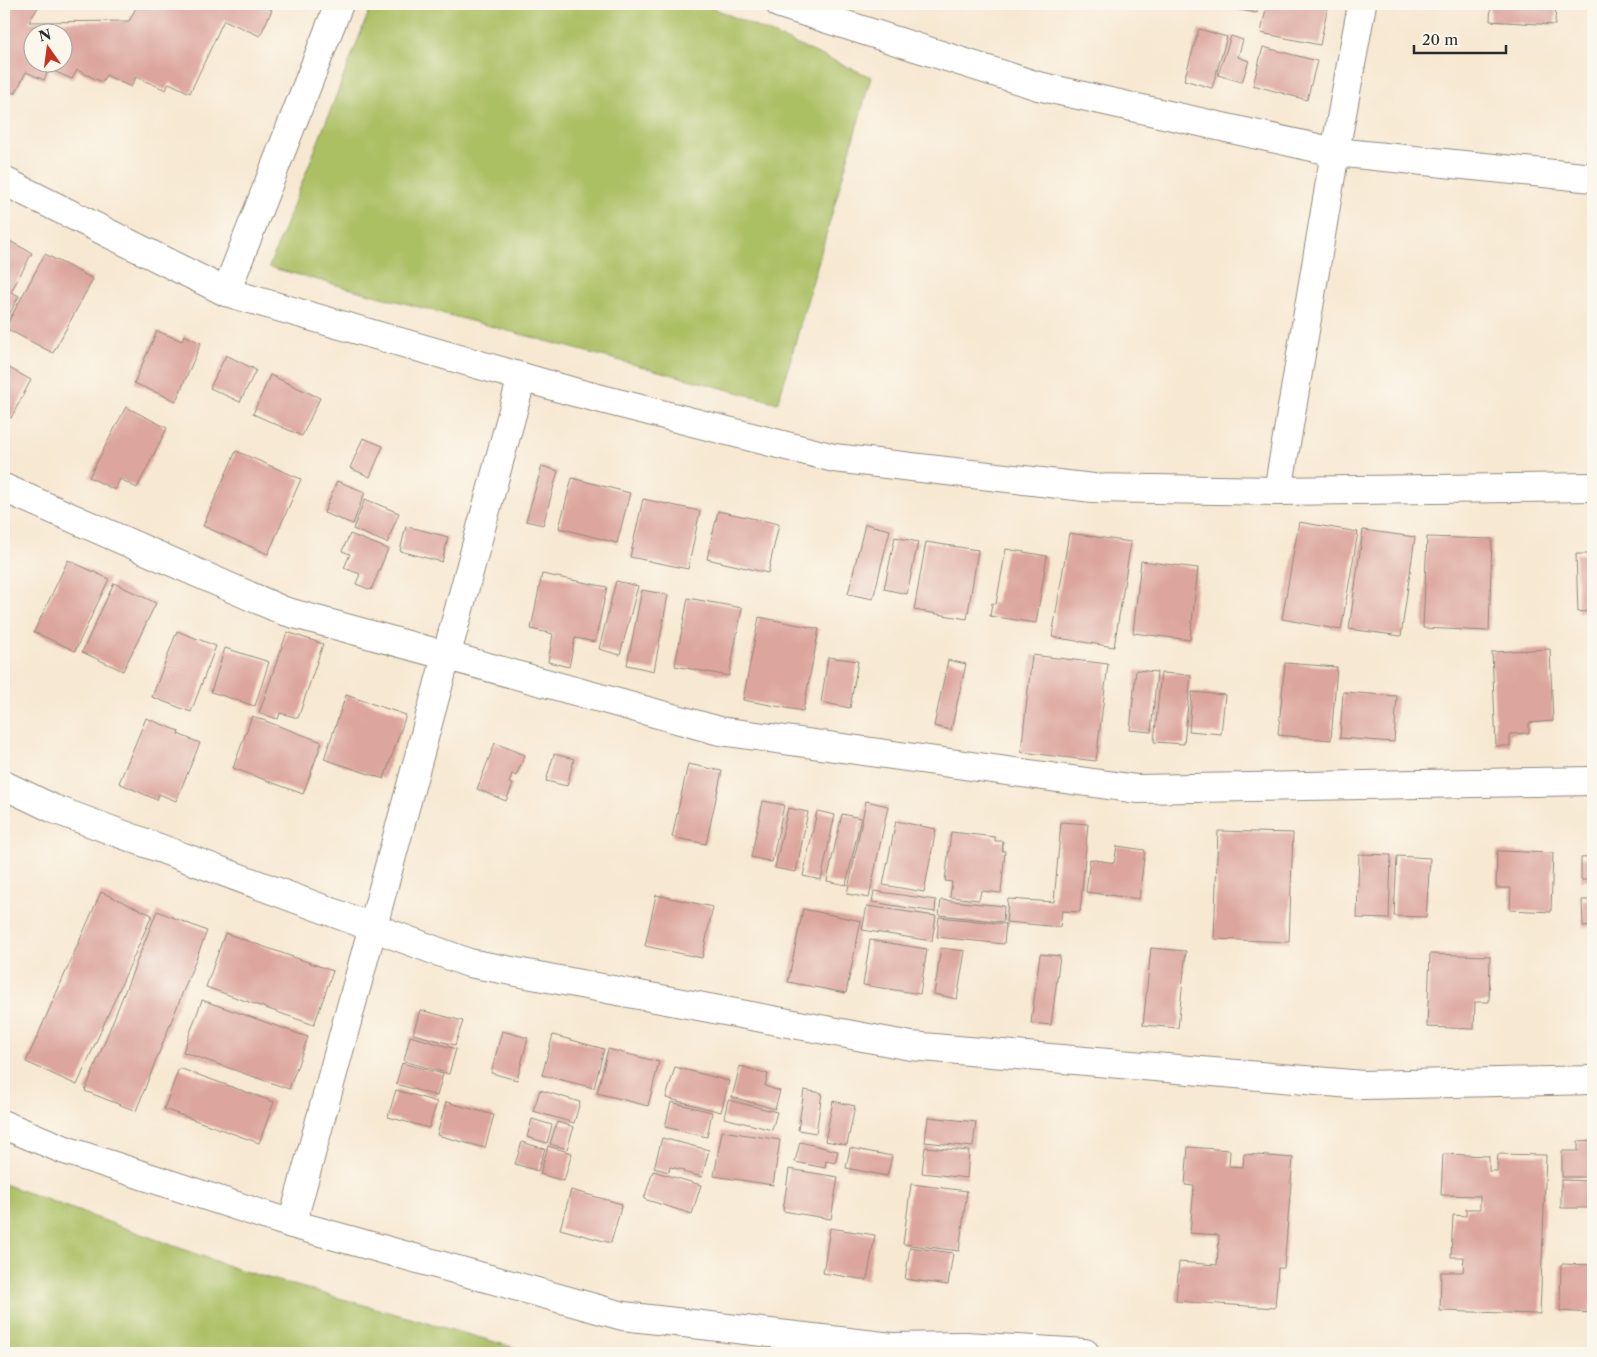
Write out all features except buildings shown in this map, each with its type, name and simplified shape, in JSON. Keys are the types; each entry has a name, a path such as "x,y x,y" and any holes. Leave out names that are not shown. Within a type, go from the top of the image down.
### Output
{"street":[{"path":"226,292 339,4"},
{"path":"780,4 1038,86 1335,152 1593,178"},
{"path":"1278,491 1362,4"},
{"path":"4,182 226,292 584,394 834,458 1093,488 1278,491 1593,487"},
{"path":"292,1224 522,377"},
{"path":"4,488 284,611 720,731 1136,790 1593,781"},
{"path":"4,785 54,810 469,963 911,1046 1363,1085 1593,1080"},
{"path":"4,1125 65,1150 292,1224 623,1316 892,1347 965,1346 1086,1353"}],"green space":[{"path":"372,4 704,4 871,77 778,403 269,267"},
{"path":"4,1184 240,1270 534,1353 4,1353"}]}
